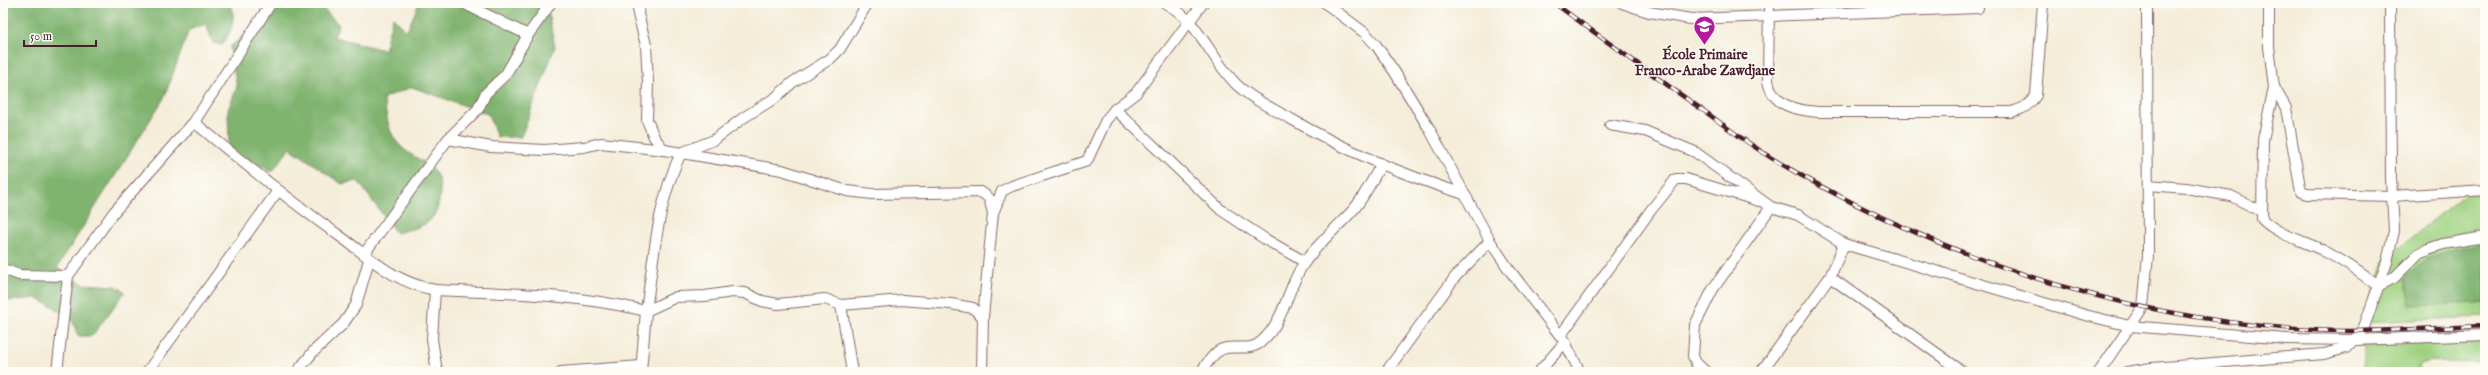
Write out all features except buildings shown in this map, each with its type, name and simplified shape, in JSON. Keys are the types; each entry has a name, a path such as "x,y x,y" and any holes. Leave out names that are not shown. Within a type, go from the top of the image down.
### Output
{"street":[{"path":"57,372 68,276 114,212 194,122 271,3"},
{"path":"463,3 528,35"},
{"path":"297,372 313,352 343,324 356,305 366,257 448,139 478,109 486,94 506,74 528,35 551,3"},
{"path":"640,3 638,14 646,45 648,82 647,120 654,137 664,150"},
{"path":"1166,3 1190,21 1222,67 1238,85 1261,102 1332,143 1380,165 1464,194"},
{"path":"448,139 491,146 544,150 601,143 664,150 782,170 847,191 872,194 1002,191 1026,180 1087,160 1106,120 1115,109 1136,93 1203,3"},
{"path":"1326,3 1376,45 1430,130 1490,241 1508,268 1563,338 1580,372"},
{"path":"1622,3 1650,12 1692,19 1978,8"},
{"path":"1770,3 1768,81 1770,92 1784,106 1798,110 1818,112 2011,112 2029,105 2036,95 2043,3"},
{"path":"2099,372 2143,307 2148,256 2147,3"},
{"path":"2269,3 2269,47 2274,87 2263,140 2262,219 2283,234 2323,250 2350,266 2378,286"},
{"path":"2127,372 2152,368 2324,354 2346,348 2363,330 2387,262 2394,232 2390,3"},
{"path":"562,372 641,369 646,310 658,218 669,178 681,153 714,140 742,118 775,98 793,82 830,59 840,49 866,6"},
{"path":"2274,87 2286,108 2301,192 2307,194 2393,196 2485,190"},
{"path":"1115,109 1221,210 1265,239 1305,262"},
{"path":"194,122 277,192 396,278 414,286 435,290 579,298 609,302 646,310 676,297 705,296 732,292 745,293 762,301 778,304 825,299 841,305 902,300 951,304 973,308 983,317"},
{"path":"1610,125 1645,131 1695,152 1767,204"},
{"path":"1201,372 1217,352 1231,347 1244,349 1253,347 1267,335 1282,314 1296,277 1305,262 1363,198 1380,165"},
{"path":"1539,372 1651,210 1676,179 1686,179 1798,215 1844,244 1936,271 1985,288 2130,326 2286,339 2355,340 2485,335"},
{"path":"2148,185 2186,188 2231,196 2261,211"},
{"path":"982,372 983,317 993,213 1002,191"},
{"path":"147,372 277,192"},
{"path":"981,192 989,198 993,213"},
{"path":"1706,372 1696,363 1693,356 1695,325 1713,289 1767,204"},
{"path":"2378,286 2394,278 2418,254 2428,249 2443,244 2485,237"},
{"path":"1386,372 1456,276 1490,241"},
{"path":"1761,372 1830,277 1844,244"},
{"path":"3,269 19,275 68,276"},
{"path":"1830,277 1963,372"},
{"path":"435,290 432,339 437,372"},
{"path":"841,305 852,372"}],"green space":[{"path":"9,3 228,3 233,13 232,24 228,36 222,45 213,43 206,24 189,30 164,98 57,268 83,284 116,286 125,292 92,336 78,336 73,321 54,307 35,298 9,301 3,294 12,269 3,267 3,18"},
{"path":"282,3 318,3 339,25 334,37 384,50 393,17 407,31 419,3 546,3 555,47 521,137 497,137 488,114 412,87 383,98 392,134 407,152 432,168 437,176 440,187 439,202 433,217 424,225 396,233 358,181 342,184 290,148 272,172 229,149 228,110 237,87 230,47"},
{"path":"2466,193 2485,193 2485,317 2363,322 2385,260"},
{"path":"2485,244 2485,303 2410,305 2405,278 2413,270 2432,257 2442,253 2463,247"},
{"path":"2485,340 2485,362 2431,361 2419,364 2419,372 2363,372 2363,346"}],"railway":[{"path":"1554,3 1649,72 1778,162 1840,196 1903,227 1968,254 2035,278 2103,297 2171,313 2241,324 2333,331 2377,331 2485,326"}],"place":[{"name":"École Primaire Franco-Arabe Zawdjane","path":"1705,46"}]}
